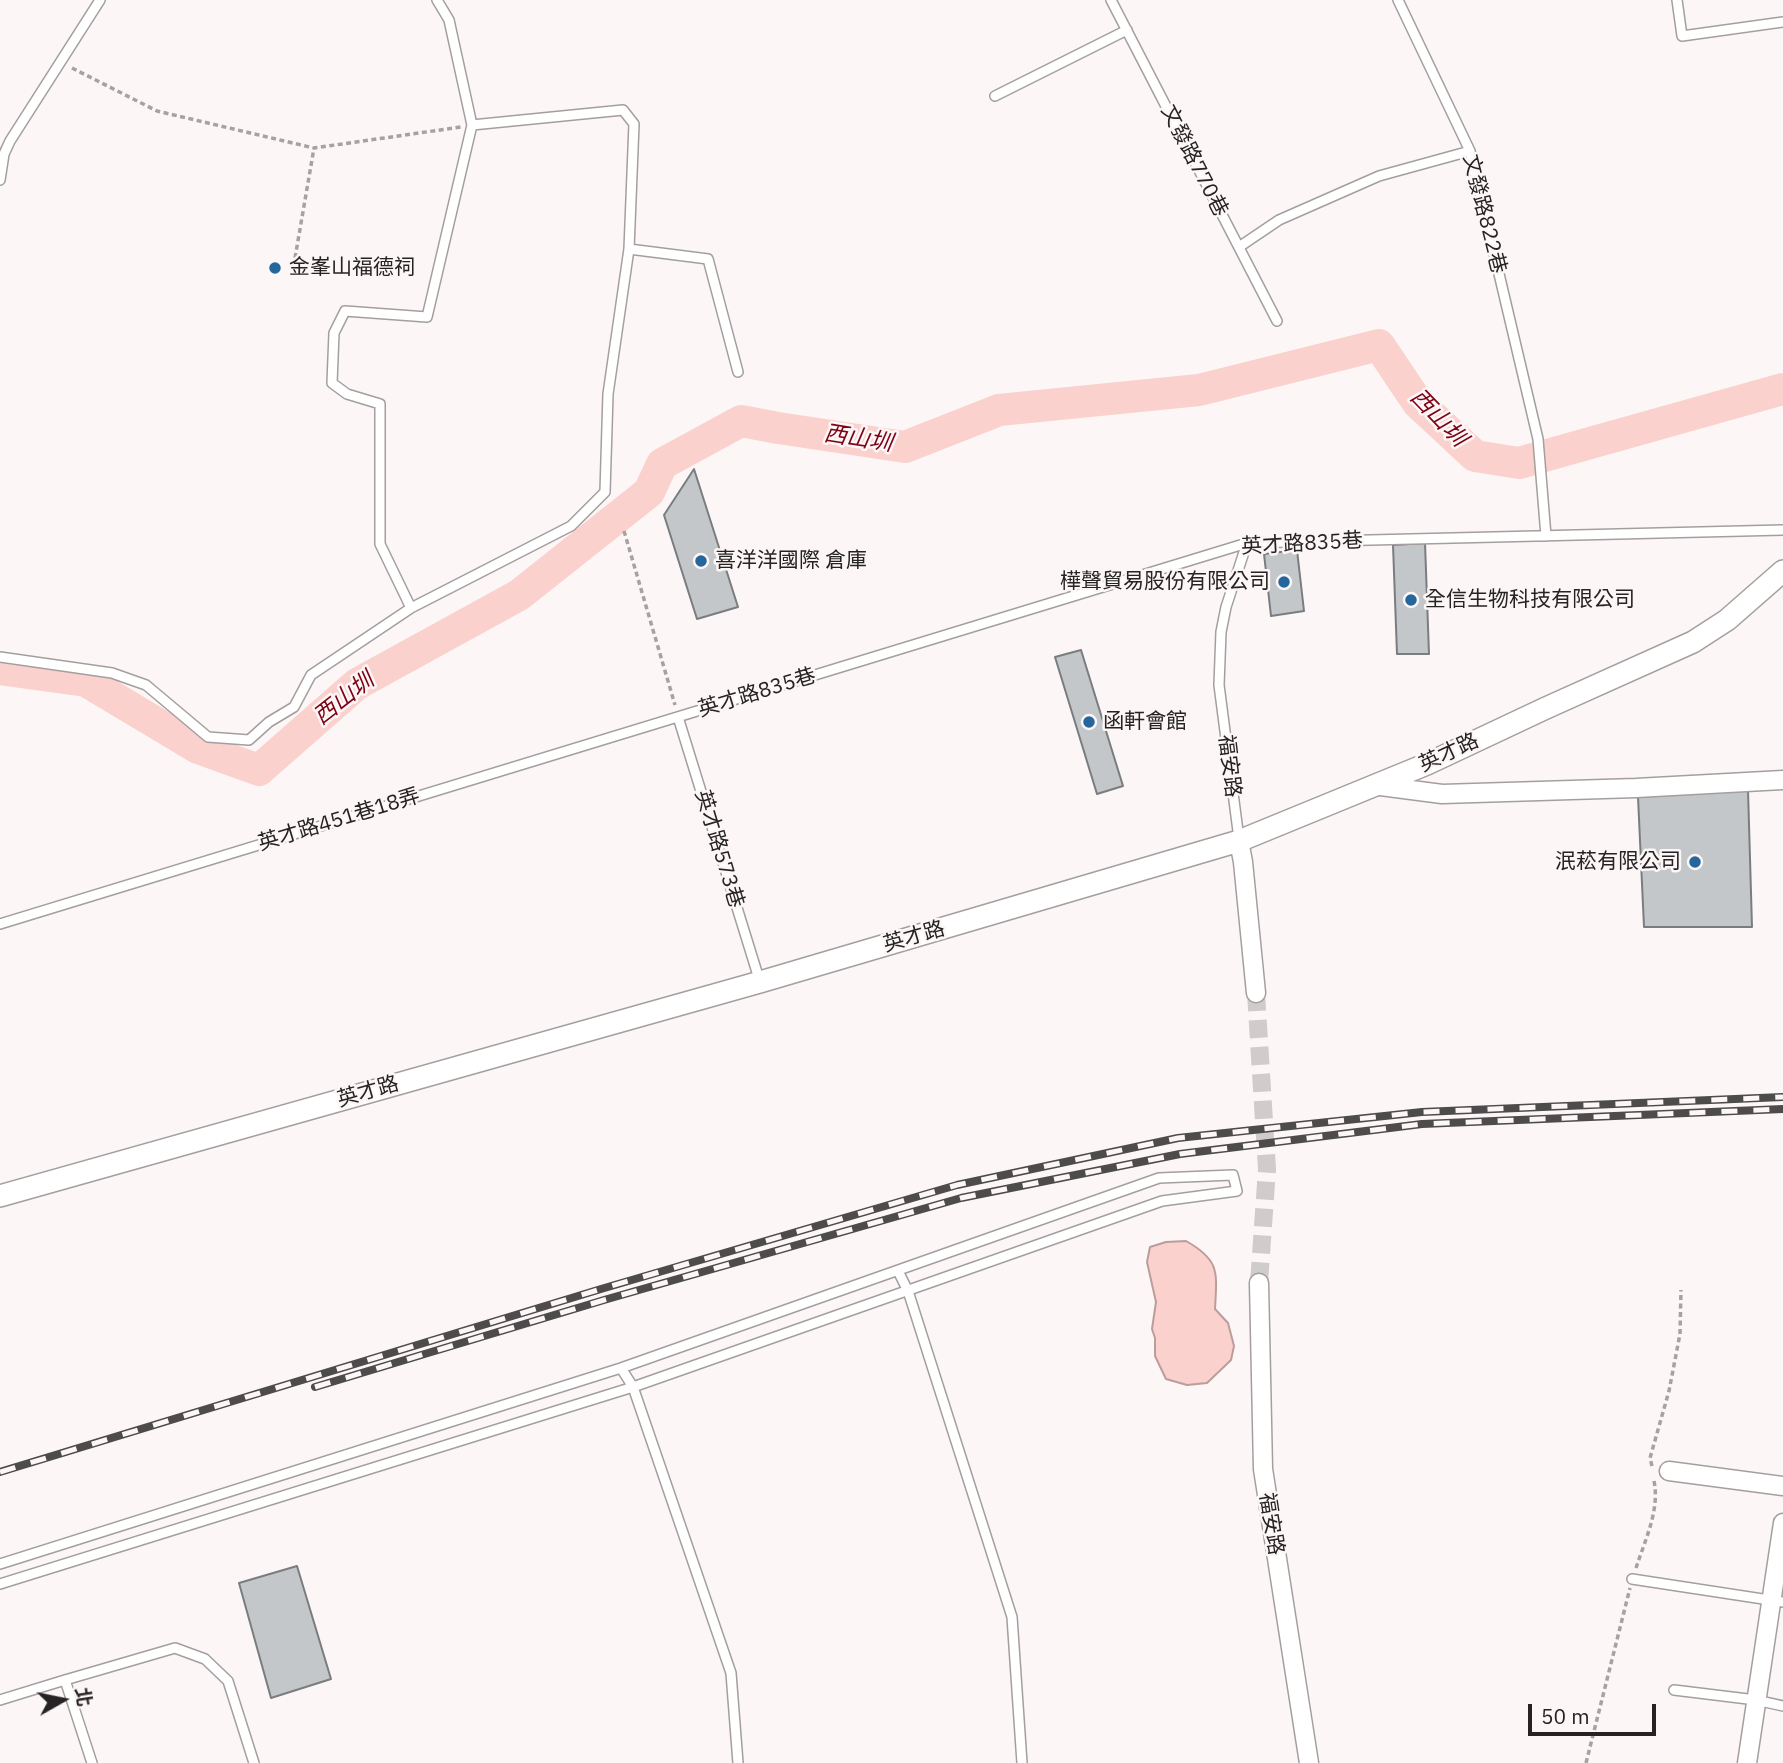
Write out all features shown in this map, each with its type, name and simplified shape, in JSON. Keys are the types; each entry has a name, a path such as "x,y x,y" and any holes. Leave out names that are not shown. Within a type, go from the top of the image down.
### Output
{"street":[{"name":"英才路","path":"0,1196 760,982 1239,841 1427,764 1693,642 1727,620 1783,571"},
{"path":"1373,785 1442,794 1783,780"},
{"name":"福安路","path":"1239,841 1256,993"},
{"name":"福安路","path":"1259,1283 1263,1469 1308,1763"},
{"path":"1659,1474 1783,1486"},
{"path":"1747,1763 1756,1700 1777,1601 1783,1523"}],"lane":[{"path":"0,180 2,152 100,0"},
{"path":"411,608 380,544 380,404 347,394 332,383 334,333 345,311 428,317 472,125 449,20 437,0"},
{"name":"文發路770巷","path":"1111,0 1277,321"},
{"name":"文發路822巷","path":"1398,0 1470,151 1538,439 1546,536"},
{"path":"1677,0 1682,36 1783,22"},
{"path":"995,96 1127,30"},
{"path":"0,657 112,673 146,685 208,737 248,740 269,722 294,707 312,674 411,608 571,526 605,492 608,394 629,249 634,124 623,110 472,125"},
{"path":"1238,247 1279,220 1379,176 1470,151"},
{"path":"629,249 708,259 738,372"},
{"name":"英才路835巷","path":"678,717 1247,543 1783,530"},
{"name":"福安路","path":"1239,841 1219,672 1221,632 1226,607 1247,543"},
{"name":"英才路451巷18弄","path":"0,924 678,717"},
{"name":"英才路573巷","path":"678,717 760,982"},
{"path":"0,1564 621,1368 1159,1178 1233,1175 1237,1191 1162,1201 633,1387 0,1584"},
{"path":"898,1271 908,1292 1012,1617 1022,1763"},
{"path":"621,1368 633,1387 731,1672 738,1763"},
{"path":"37,1552 44,1571"},
{"path":"1632,1579 1777,1601"},
{"path":"0,1700 175,1648 205,1659 228,1681 254,1763"},
{"path":"65,1680 92,1763"},
{"path":"1674,1690 1783,1706"}],"path":[{"path":"61,62 157,111 314,148 472,125"},
{"path":"295,258 314,148"},
{"path":"624,531 678,717"},
{"path":"1586,1763 1632,1579 1653,1517 1659,1474 1650,1458 1669,1391 1681,1334 1681,1290"}],"shaded area":[{"path":"1186,1241 1211,1261 1216,1276 1215,1309 1228,1323 1234,1346 1231,1360 1207,1383 1187,1385 1166,1379 1155,1356 1152,1329 1156,1302 1147,1262 1150,1247 1166,1242"}],"building":[{"name":"喜洋洋國際 倉庫","path":"694,469 738,607 697,619 664,515"},
{"name":"全信生物科技有限公司","path":"1425,543 1429,654 1397,654 1393,545"},
{"name":"樺聲貿易股份有限公司","path":"1297,550 1304,611 1271,616 1264,554"},
{"name":"函軒會館","path":"1081,650 1123,786 1097,794 1055,657"},
{"name":"泯菘有限公司","path":"1748,790 1752,927 1644,927 1638,797"},
{"path":"297,1566 331,1679 271,1698 239,1583"}],"waterway":[{"name":"西山圳","path":"0,669 86,681 198,748 259,770 357,684 519,595 649,492 662,464 741,421 905,447 999,410 1199,390 1379,345 1418,403 1475,456 1519,463 1783,389"}],"tunnel":[{"path":"1256,993 1267,1169 1259,1283"}],"railway":[{"path":"0,1472 601,1289 957,1185 1178,1138 1422,1112 1783,1097"},
{"path":"315,1387 604,1300 961,1198 1180,1154 1422,1124 1783,1109"}],"place":[{"name":"金峯山福德祠","path":"275,268"},
{"name":"喜洋洋國際 倉庫","path":"701,561"},
{"name":"樺聲貿易股份有限公司","path":"1284,582"},
{"name":"全信生物科技有限公司","path":"1411,600"},
{"name":"函軒會館","path":"1089,722"},
{"name":"泯菘有限公司","path":"1695,862"}]}
